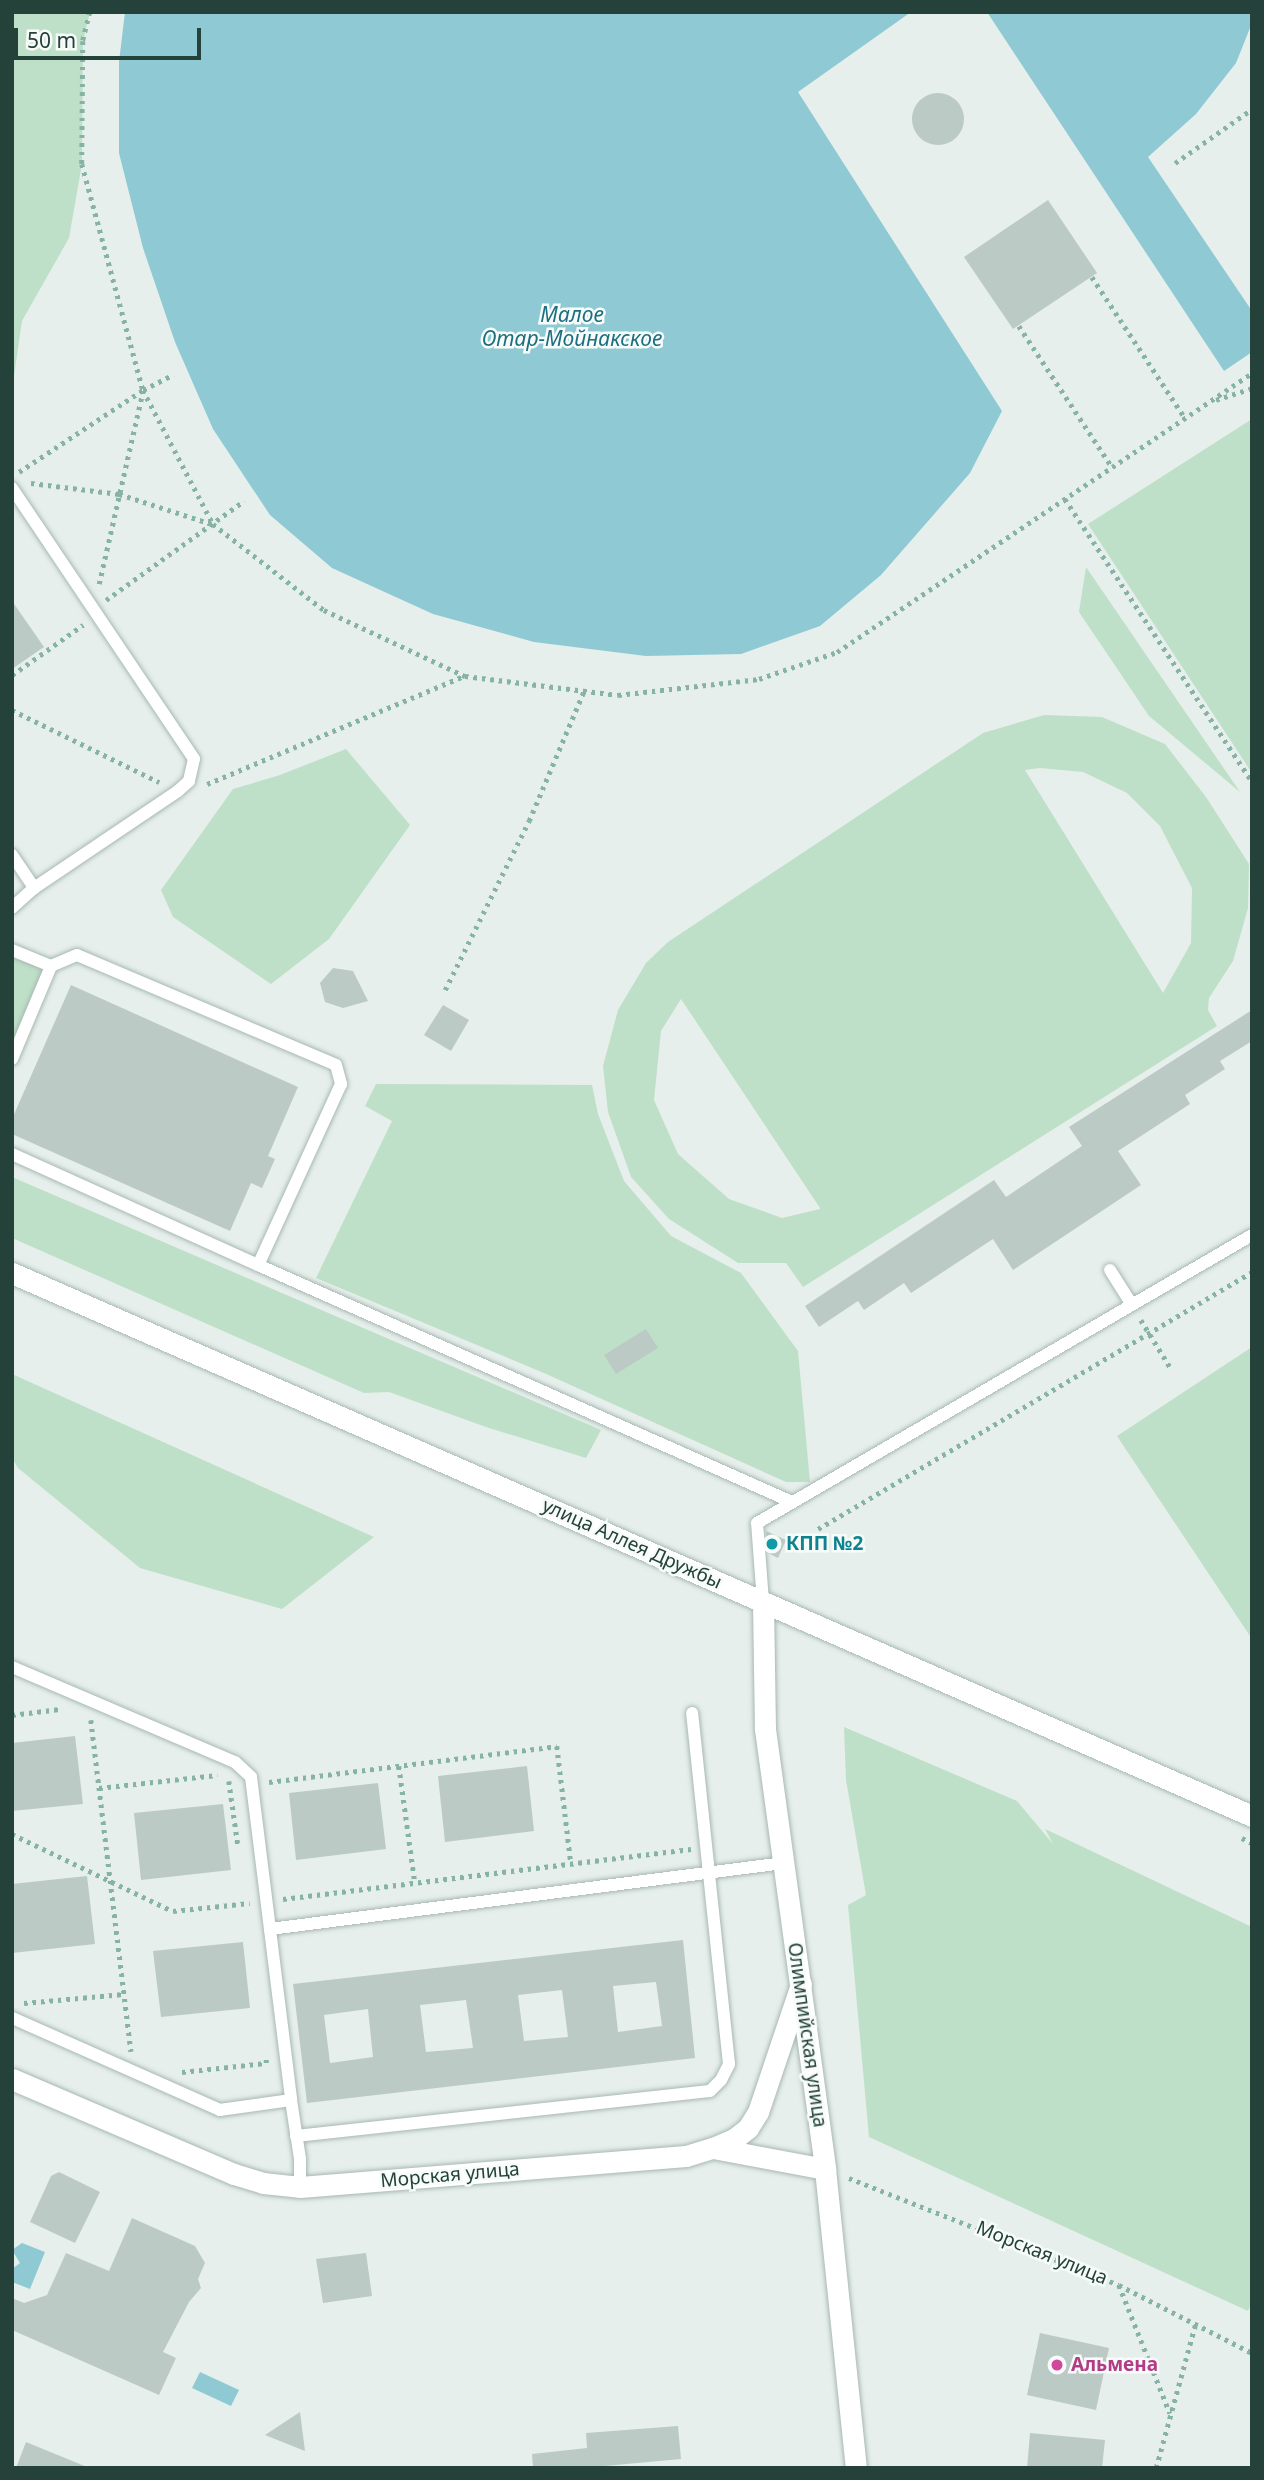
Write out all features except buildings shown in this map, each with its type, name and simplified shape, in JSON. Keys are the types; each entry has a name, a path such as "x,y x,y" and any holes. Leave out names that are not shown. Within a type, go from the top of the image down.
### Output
{"street":[{"name":"улица Аллея Дружбы","path":"12,1273 1252,1816"},
{"name":"Олимпийская улица","path":"763,1602 765,1729 825,2169 856,2468"},
{"name":"Морская улица","path":"12,2079 234,2174 264,2183 300,2187 686,2156 713,2148 748,2127 758,2112 801,1984"},
{"path":"713,2148 825,2169"}],"lane":[{"path":"12,488 194,759 189,781 178,791 34,888 12,908"},
{"path":"12,855 34,888"},
{"path":"12,950 51,966 78,955 336,1065 341,1084 258,1265"},
{"path":"12,1059 51,966"},
{"path":"12,1154 792,1502"},
{"path":"763,1602 757,1523 1252,1235"},
{"path":"1110,1270 1132,1305"},
{"path":"12,1667 235,1762 251,1776 300,2187"},
{"path":"296,2136 710,2091 721,2080 729,2064 692,1713"},
{"path":"270,1930 784,1864"},
{"path":"12,2018 220,2110 291,2100"}],"path":[{"path":"90,12 83,41 82,164 143,390 213,524"},
{"path":"1175,163 1252,109"},
{"path":"1092,277 1185,418"},
{"path":"1019,326 1112,467"},
{"path":"26,482 119,494 213,524 324,610 465,676 618,695 759,679 837,652 1252,373"},
{"path":"12,477 143,390 173,375"},
{"path":"1208,402 1252,388"},
{"path":"96,611 143,390"},
{"path":"1065,499 1252,781"},
{"path":"12,675 244,501"},
{"path":"12,710 178,791 204,785 465,676"},
{"path":"445,990 523,833 584,691"},
{"path":"818,1529 1252,1272"},
{"path":"1132,1305 1170,1367"},
{"path":"12,1715 64,1709"},
{"path":"91,1719 132,2063"},
{"path":"231,1788 557,1746 571,1864"},
{"path":"399,1766 415,1883"},
{"path":"99,1788 228,1773 239,1852"},
{"path":"12,1833 173,1911 706,1847"},
{"path":"244,1891 248,1917"},
{"path":"12,2004 124,1994"},
{"path":"146,2076 266,2063 265,2050"},
{"name":"Морская улица","path":"825,2169 1119,2285 1252,2353"},
{"path":"1119,2285 1171,2414"},
{"path":"1156,2468 1195,2325"}],"green space":[{"path":"12,12 90,12 83,41 82,164 69,238 22,321 12,390"},
{"path":"1252,419 1252,773 1088,524"},
{"path":"1086,567 1240,792 1149,716 1079,612"},
{"path":"1044,715 1102,717 1165,744 1206,797 1249,864 1248,908 1233,961 1209,998 1208,1010 1217,1026 803,1287 786,1263 738,1263 669,1219 631,1177 608,1112 603,1066 618,1010 646,963 668,942 983,733","holes":["1040,768 1083,772 1127,793 1160,826 1192,888 1191,943 1163,993 1025,770","681,999 820,1208 820,1209 782,1218 729,1199 678,1154 654,1100 661,1031"]},
{"path":"346,749 410,825 329,939 271,984 173,917 161,890 233,789 280,775"},
{"path":"12,950 51,966 12,1058"},
{"path":"376,1084 592,1085 598,1114 624,1181 671,1236 741,1273 798,1351 810,1482 786,1482 544,1373 316,1278 392,1121 365,1106"},
{"path":"12,1177 601,1430 586,1458 486,1427 389,1392 364,1393 12,1238"},
{"path":"1252,1347 1252,1639 1117,1436"},
{"path":"12,1374 374,1537 282,1609 140,1568 18,1468 12,1458"},
{"path":"844,1727 1017,1801 1053,1844 1045,1829 1252,1927 1252,2302 1248,2311 869,2137 848,1905 866,1895 846,1780"}],"water":[{"name":"Малое Отар-Мойнакское","path":"125,12 911,12 798,92 1002,411 970,473 881,575 820,626 741,654 646,656 534,642 433,614 332,568 270,515 213,429 175,342 143,248 119,153 119,62"},
{"path":"987,12 1252,12 1252,23 1236,63 1196,114 1148,157 1252,311 1252,352 1224,371"},
{"path":"22,2243 45,2252 30,2289 12,2282 12,2269 20,2263 12,2250"},
{"path":"200,2372 239,2390 231,2406 192,2388"}],"place":[{"name":"КПП №2","path":"772,1544"},
{"name":"Альмена","path":"1057,2365"}]}
